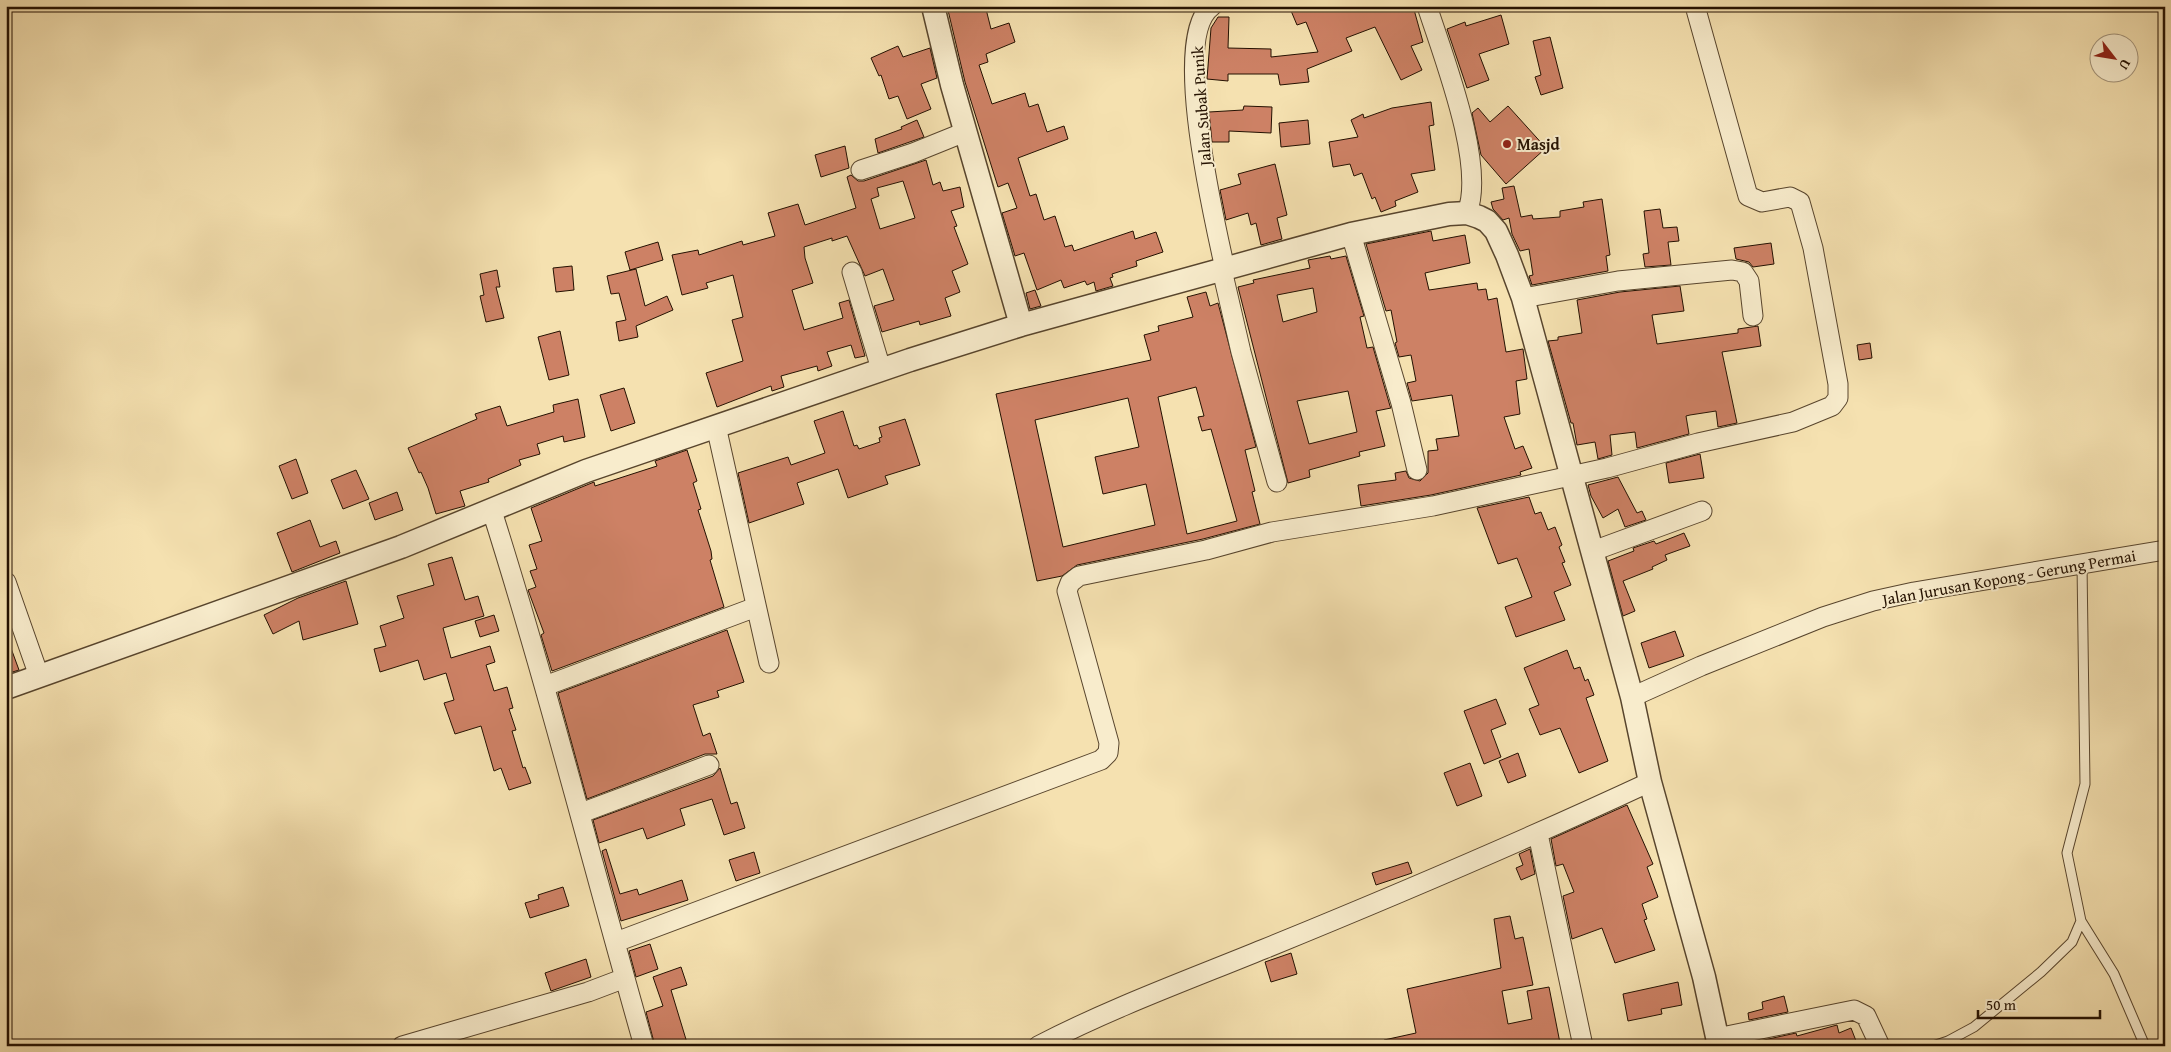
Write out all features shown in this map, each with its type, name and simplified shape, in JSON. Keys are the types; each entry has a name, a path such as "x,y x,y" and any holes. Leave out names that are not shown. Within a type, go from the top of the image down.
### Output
{"street":[{"path":"933,6 965,132 1021,325"},
{"name":"Jalan Subak Punik","path":"1212,6 1197,29 1196,74 1201,153 1223,270 1244,361 1277,482"},
{"path":"1426,6 1448,71 1468,148 1473,178 1472,194 1467,214"},
{"path":"616,942 1101,760 1108,753 1109,743 1067,591 1070,583 1078,576 1206,550 1272,532 1433,506 1572,476 1733,434 1793,422 1832,406 1838,398 1838,384 1823,300 1800,202 1790,197 1762,202 1748,196 1695,6"},
{"path":"861,170 912,154 965,132"},
{"path":"6,688 291,588 492,511 586,471 882,369 1021,325 1351,234 1420,218 1467,214 1487,221 1496,231 1507,254 1523,298 1632,697 1650,782 1684,902 1718,1042 1854,1010 1866,1016 1880,1046"},
{"path":"1351,234 1401,403 1417,470"},
{"path":"1523,298 1618,281 1732,270 1743,272 1749,281 1753,316"},
{"path":"852,272 882,369"},
{"path":"716,426 769,663"},
{"path":"492,511 582,813 644,1046"},
{"path":"1593,551 1702,511"},
{"name":"Jalan Jurusan Kopong - Gerung Permai","path":"1632,697 1701,666 1805,624 1873,601 1914,592 2165,550"},
{"path":"6,582 39,676"},
{"path":"545,686 756,607"},
{"path":"582,813 709,765"},
{"path":"1038,1046 1144,997 1265,949 1538,834 1650,782"},
{"path":"1538,834 1583,1046"},
{"path":"402,1046 588,992 625,978"}],"lane":[{"path":"2082,563 2085,784 2066,853 2081,921 2114,974 2145,1046"},
{"path":"1933,1046 1969,1030 2041,972 2072,942 2081,921"}],"building":[{"path":"947,6 980,6 981,11 986,9 991,29 1009,23 1015,42 986,54 988,62 979,65 992,104 1025,93 1029,107 1038,104 1047,132 1064,126 1068,139 1018,158 1030,196 1036,194 1044,220 1055,216 1065,247 1072,245 1074,251 1133,231 1135,239 1156,232 1163,252 1136,261 1137,266 1112,274 1113,277 1110,278 1113,286 1096,291 1094,282 1087,285 1085,281 1064,288 1061,280 1037,290 1024,253 1015,256 1002,213 1017,208 1008,183 998,187 965,82"},
{"path":"1289,6 1413,6 1423,42 1411,46 1422,70 1401,80 1375,27 1346,38 1352,51 1307,69 1309,82 1280,85 1278,74 1228,74 1228,81 1207,79 1211,28 1218,17 1229,17 1228,48 1271,49 1271,57 1318,52 1306,22 1297,25"},
{"path":"1501,15 1509,44 1479,54 1489,80 1467,88 1447,29 1465,22 1466,26"},
{"path":"1550,37 1563,88 1541,95 1535,77 1541,75 1533,41"},
{"path":"898,46 903,57 930,48 937,78 921,84 931,109 907,119 898,96 889,99 881,75 879,76 871,58"},
{"path":"1431,102 1434,125 1429,126 1435,170 1411,174 1418,192 1395,201 1396,206 1381,212 1375,197 1372,199 1362,173 1354,176 1350,164 1333,167 1329,142 1358,137 1351,120 1363,114 1364,118 1392,108"},
{"path":"1244,106 1272,107 1271,133 1229,131 1229,142 1212,142 1209,112 1243,110"},
{"name":"Masjd","path":"1508,106 1546,148 1506,184 1481,155 1472,113 1478,108 1490,122"},
{"path":"917,120 924,137 878,153 875,139 902,129 901,127"},
{"path":"1308,120 1310,144 1281,147 1279,123"},
{"path":"845,146 849,168 821,177 815,155"},
{"path":"926,160 933,185 940,182 943,191 960,187 964,207 951,211 957,226 954,227 968,264 952,271 960,292 945,298 951,316 920,325 919,321 882,332 874,306 894,300 883,269 865,276 847,236 832,241 832,238 804,247 805,258 813,283 792,290 804,330 843,318 839,303 849,300 865,356 855,358 851,345 827,352 832,366 818,371 817,366 781,376 784,387 772,391 771,386 717,407 706,373 743,361 732,320 743,317 733,275 706,283 708,288 682,295 672,255 698,250 699,255 742,241 743,245 775,236 768,213 798,204 805,225 856,208 847,177 851,175 858,181 864,181","holes":["903,181 915,218 880,229 871,199 879,196 877,188"]},
{"path":"1275,164 1287,215 1277,218 1282,239 1261,245 1256,223 1251,225 1248,213 1226,220 1220,190 1241,184 1238,174"},
{"path":"1514,186 1521,217 1532,215 1533,219 1560,217 1560,211 1584,207 1583,202 1602,199 1610,255 1606,256 1608,271 1532,285 1529,276 1533,275 1529,249 1520,251 1512,234 1509,218 1503,220 1493,209 1491,202 1504,199 1502,188"},
{"path":"1660,209 1663,228 1677,227 1679,241 1668,242 1671,265 1645,267 1643,254 1649,253 1644,211"},
{"path":"1431,231 1433,241 1465,235 1470,263 1425,273 1429,290 1477,283 1478,290 1486,289 1488,300 1497,298 1506,352 1523,349 1527,379 1516,381 1520,414 1504,417 1515,449 1523,446 1532,468 1520,472 1521,475 1431,495 1361,506 1358,485 1396,480 1395,473 1406,471 1409,478 1420,481 1428,473 1428,451 1438,450 1436,439 1459,436 1452,395 1412,401 1407,383 1416,381 1411,355 1399,357 1395,343 1397,342 1391,310 1386,311 1366,244"},
{"path":"658,242 663,260 630,270 625,252"},
{"path":"1771,243 1774,264 1753,267 1749,262 1736,259 1734,248"},
{"path":"1330,256 1331,259 1346,256 1364,316 1360,317 1367,348 1373,347 1391,408 1376,411 1385,446 1359,452 1360,456 1309,470 1310,477 1288,483 1238,287 1254,283 1253,280 1310,268 1308,260","holes":["1313,288 1317,312 1283,322 1277,295","1348,391 1357,432 1309,444 1297,401"]},
{"path":"572,266 574,290 556,292 553,268"},
{"path":"636,269 645,306 667,296 673,310 636,326 638,337 619,341 616,322 626,320 619,293 611,294 607,276"},
{"path":"497,270 500,287 496,287 504,318 486,322 480,296 484,295 480,274"},
{"path":"1680,286 1684,311 1652,315 1657,344 1738,333 1738,329 1758,326 1761,346 1722,352 1737,423 1718,427 1716,411 1686,416 1689,434 1637,448 1635,432 1610,435 1612,455 1598,459 1595,442 1577,445 1573,423 1571,423 1548,341 1558,340 1558,337 1582,333 1577,300 1620,292"},
{"path":"1035,290 1041,306 1030,309 1026,293"},
{"path":"1206,292 1210,306 1218,303 1256,447 1245,450 1255,491 1252,492 1260,524 1203,539 1077,565 1062,576 1037,581 996,394 1151,360 1144,335 1159,331 1158,326 1193,317 1187,297","holes":["1196,387 1204,416 1198,417 1202,431 1211,429 1237,521 1187,534 1158,397","1128,398 1139,447 1095,457 1103,494 1146,484 1155,525 1063,547 1035,420"]},
{"path":"560,331 569,375 549,380 538,337"},
{"path":"1870,343 1872,358 1859,360 1857,345"},
{"path":"624,388 635,423 611,431 600,395"},
{"path":"578,399 585,437 564,442 563,436 537,444 540,454 519,460 521,465 488,479 489,482 460,491 465,506 436,514 428,488 408,448 477,419 475,414 500,406 507,426 554,412 553,405"},
{"path":"843,411 854,446 857,445 859,449 880,442 879,438 882,437 879,427 905,419 920,465 885,476 888,484 848,498 838,469 797,483 804,504 749,523 738,473 788,457 791,465 825,453 814,421"},
{"path":"687,450 697,481 693,483 701,509 698,510 711,551 712,559 710,560 724,607 552,671 541,635 544,633 528,590 536,587 530,571 537,569 529,545 542,541 531,508 594,482 595,486 657,466 655,461"},
{"path":"1700,454 1704,478 1669,483 1666,463"},
{"path":"296,459 308,493 292,499 279,466"},
{"path":"356,470 369,499 343,509 331,480"},
{"path":"1618,477 1637,513 1642,511 1646,520 1625,527 1618,509 1603,518 1591,496 1588,485"},
{"path":"397,492 403,510 375,520 369,503"},
{"path":"1529,497 1535,514 1541,512 1548,530 1555,527 1562,545 1559,547 1565,562 1562,563 1571,585 1554,592 1565,620 1516,637 1505,607 1532,597 1517,558 1498,564 1477,508"},
{"path":"310,520 320,547 336,541 340,553 292,572 277,533"},
{"path":"1684,533 1690,546 1665,555 1667,560 1652,567 1653,569 1623,581 1635,611 1623,616 1608,561 1634,551 1633,548 1654,541 1656,544"},
{"path":"452,557 465,600 478,596 484,616 443,628 451,658 490,646 495,662 486,665 494,691 507,687 513,708 509,709 516,730 512,731 523,768 525,767 531,783 509,790 501,768 494,771 481,726 455,734 444,703 454,700 446,673 424,680 418,660 380,672 374,649 386,646 380,626 404,618 397,596 434,585 428,564"},
{"path":"346,581 358,624 303,640 299,621 273,634 264,615 298,598"},
{"path":"494,615 499,631 480,637 475,621"},
{"path":"727,630 744,682 717,691 719,697 693,705 703,736 710,733 717,754 705,754 587,799 558,693"},
{"path":"1675,631 1684,656 1649,668 1641,643"},
{"path":"6,640 8,640 19,670 6,674"},
{"path":"1567,650 1574,669 1580,667 1585,681 1588,679 1594,695 1586,698 1608,761 1579,773 1560,728 1540,735 1529,709 1539,705 1524,668"},
{"path":"1496,699 1506,724 1491,730 1501,757 1484,764 1464,711"},
{"path":"1518,753 1526,776 1508,783 1499,761"},
{"path":"1470,763 1482,796 1457,806 1444,773"},
{"path":"720,768 731,804 737,802 745,828 724,835 712,799 680,809 685,825 647,839 643,828 599,843 593,820 713,776"},
{"path":"1627,805 1653,864 1647,867 1658,897 1642,904 1647,919 1644,920 1655,950 1615,963 1602,928 1572,939 1563,896 1574,892 1563,864 1556,866 1551,839"},
{"path":"606,849 620,894 637,889 639,895 682,880 688,900 621,921 602,851"},
{"path":"1530,849 1535,874 1521,880 1516,868 1523,865 1519,854"},
{"path":"754,852 760,873 736,881 729,860"},
{"path":"1408,862 1412,873 1376,885 1372,873"},
{"path":"563,887 569,906 530,918 525,903 539,899 538,895"},
{"path":"1510,916 1515,939 1523,937 1533,985 1502,991 1508,1024 1532,1019 1527,991 1549,987 1560,1043 1546,1046 1457,1046 1456,1043 1444,1046 1385,1046 1384,1040 1416,1033 1407,989 1501,968 1494,919"},
{"path":"650,944 658,969 636,977 629,951"},
{"path":"1291,953 1297,974 1271,982 1265,962"},
{"path":"586,959 591,977 551,991 545,973"},
{"path":"681,967 687,985 671,990 688,1046 655,1046 646,1012 663,1006 653,977"},
{"path":"1678,982 1682,1005 1661,1009 1662,1014 1628,1021 1623,994"},
{"path":"1784,996 1788,1012 1749,1020 1748,1013 1763,1009 1762,1002"},
{"path":"1837,1025 1839,1033 1851,1028 1858,1046 1741,1045 1796,1033 1797,1036"}],"place":[{"name":"Masjd","path":"1507,144"}]}
